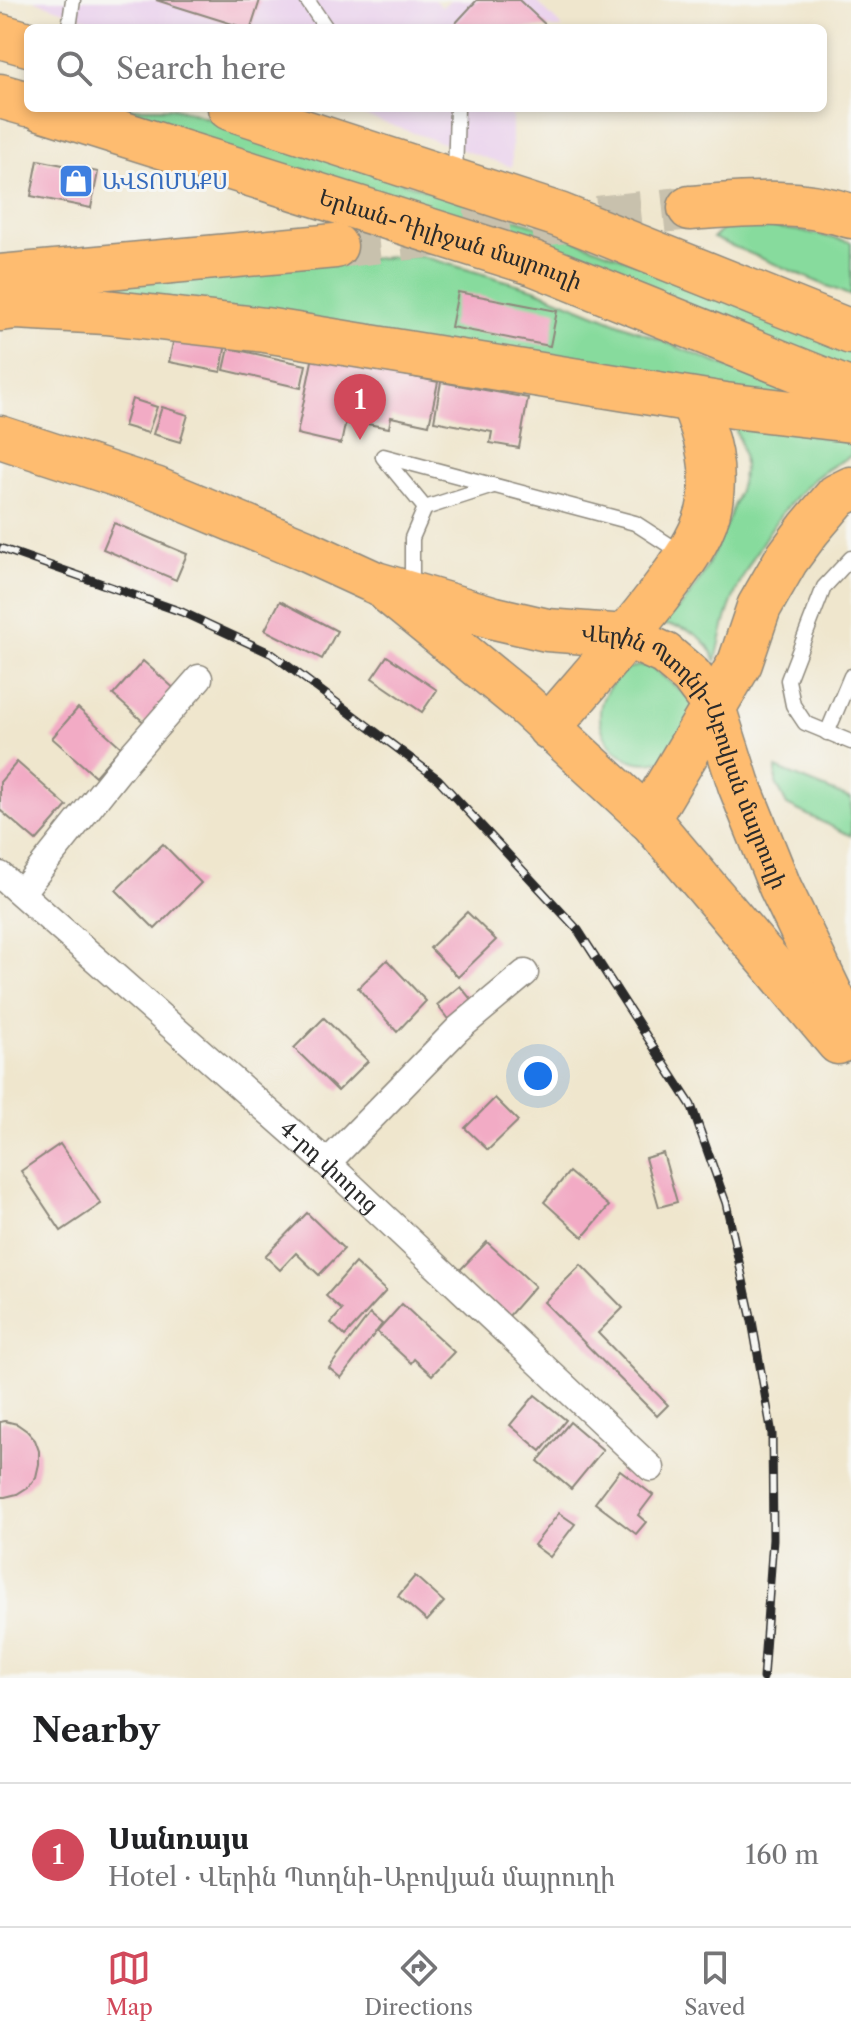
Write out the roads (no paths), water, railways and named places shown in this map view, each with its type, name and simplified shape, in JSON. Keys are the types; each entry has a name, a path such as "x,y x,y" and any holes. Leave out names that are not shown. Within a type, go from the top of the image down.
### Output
{"highway":[{"path":"0,36 24,43"},
{"path":"0,96 24,103"},
{"name":"Երևան-Դիլիջան մայրուղի","path":"54,112 533,263 851,391"},
{"path":"242,112 559,215 851,332"},
{"path":"690,208 776,202 829,209 851,216"},
{"path":"0,277 335,246"},
{"path":"0,309 16,307 106,312 265,330 692,400 851,420"},
{"path":"549,727 677,572 707,513 712,484 709,454 705,430 692,400"},
{"path":"648,818 740,663 759,607 786,560 837,496 851,489"}],"main road":[{"name":"Վերին Պտղնի-Աբովյան մայրուղի","path":"0,437 155,488 394,588 547,630 626,636 665,654 691,676 714,707 739,785 780,887 851,1035"},
{"name":"Վերին Պտղնի-Աբովյան մայրուղի","path":"394,588 648,818 851,1059"}],"street":[{"path":"21,893 128,759 199,678"},
{"name":"4-րդ փողոց","path":"0,875 327,1163 651,1468"},
{"path":"327,1163 458,1029 525,973"}],"lane":[{"path":"70,24 73,0"},
{"path":"307,0 323,24"},
{"path":"455,181 457,112"},
{"path":"425,508 383,456 635,523 686,556"},
{"path":"394,588 425,508 493,486"},
{"path":"851,558 824,587 788,680 793,705 805,723 851,742"},
{"path":"827,733 851,676"}],"tunnel":[{"path":"335,246 690,208"}],"railway":[{"path":"0,548 182,612 272,654 438,779 578,930 691,1105 726,1203 752,1321 772,1434 773,1539 763,1678"}],"place":[{"name":"ԱՎՏՈՄԱՔՍ","path":"76,181"},
{"name":"Սանռայս","path":"360,440"}]}
